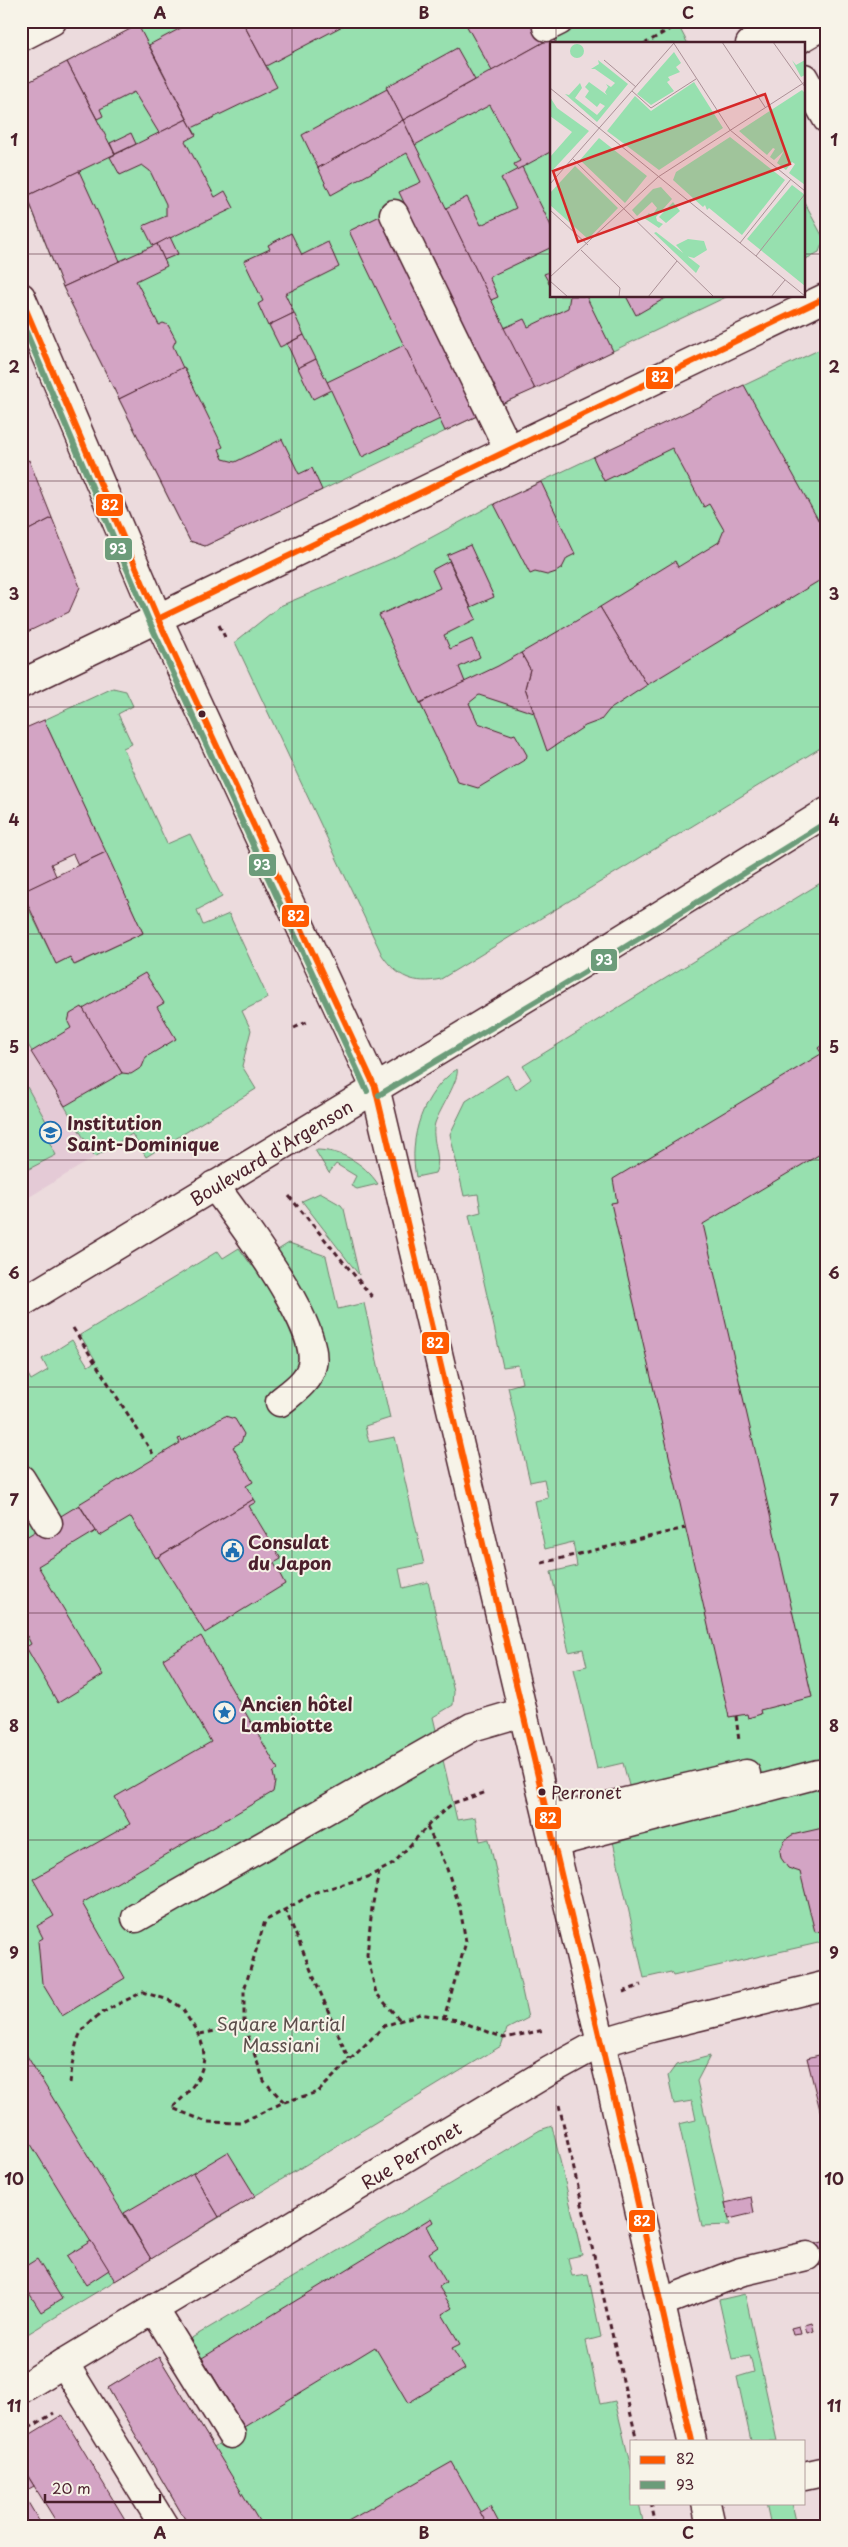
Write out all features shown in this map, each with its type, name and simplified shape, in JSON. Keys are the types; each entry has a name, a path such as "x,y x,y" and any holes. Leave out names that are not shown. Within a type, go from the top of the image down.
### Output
{"street":[{"path":"21,37 52,21"},
{"path":"755,42 782,32 827,23"},
{"path":"806,82 827,119"},
{"path":"394,214 509,450"},
{"path":"21,297 158,619 375,1087 523,1712 692,2440"},
{"path":"21,684 827,297"},
{"name":"Boulevard d'Argenson","path":"21,1303 375,1087 583,963 827,812"},
{"path":"214,1185 265,1257 309,1334 313,1354 312,1367 305,1380 280,1402"},
{"path":"21,1479 48,1523"},
{"path":"136,1918 472,1727 523,1712"},
{"path":"551,1832 816,1767"},
{"name":"Rue Perronet","path":"21,2389 543,2075 600,2043 651,2028 827,1985"},
{"path":"660,2303 740,2272 807,2256"},
{"path":"154,2309 231,2434"},
{"path":"64,2363 164,2526"},
{"path":"806,2476 827,2471"},
{"path":"706,2504 711,2526"}],"path":[{"path":"647,42 684,21"},
{"path":"288,1196 374,1299"},
{"path":"72,1328 155,1457"},
{"path":"542,1563 686,1528"},
{"path":"284,2102 264,2081 244,2026 244,1990 265,1921 316,1892 368,1877 393,1864 427,1827 453,1804 487,1792"},
{"path":"427,1827 445,1863 460,1908 466,1942 444,2018"},
{"path":"379,1871 372,1908 367,1954 376,1993 400,2020"},
{"path":"285,1909 349,2060"},
{"path":"618,1994 641,1985"},
{"path":"70,2083 73,2055 83,2028 111,2007 142,1992 179,2005 200,2034 204,2052 203,2065 194,2088 172,2108 207,2122 240,2123 284,2102 318,2092 384,2026 420,2014 457,2020 504,2038 544,2030"},
{"path":"200,2034 244,2026"},
{"path":"551,2110 559,2105 637,2440"},
{"path":"21,2433 84,2394"},
{"path":"651,2504 656,2526"}],"shaded area":[{"name":"Institution Saint-Dominique","path":"21,1033 95,1157 21,1202"}],"green space":[{"path":"146,21 676,21 687,42 550,42 550,298 724,298 205,546 190,541 63,287 21,182 21,86"},
{"path":"806,206 824,239 819,252 806,259"},
{"path":"827,346 827,744 441,979 422,981 407,978 400,974 382,955 235,642 280,606 391,559 494,504"},
{"path":"113,688 126,691 133,706 118,714 132,744 123,748 167,844 190,834 222,897 197,910 203,925 229,914 268,998 242,1011 251,1030 242,1066 256,1089 146,1157 132,1134 95,1157 21,1033 21,893 56,964 70,957 75,965 143,933 44,720"},
{"path":"827,879 827,1941 673,1976 671,1972 644,1978 612,1837 631,1793 623,1763 597,1769 574,1669 587,1666 583,1649 569,1652 551,1572 577,1566 573,1542 545,1549 535,1501 548,1498 544,1479 530,1482 508,1387 522,1383 518,1365 503,1367 469,1215 481,1212 478,1194 464,1196 450,1134 466,1101 507,1075 516,1090 531,1079 523,1066"},
{"path":"457,1069 456,1080 435,1123 434,1136 438,1161 435,1173 416,1177 414,1146 416,1131 421,1117 435,1090"},
{"path":"21,1076 52,1132 46,1136 56,1155 21,1173"},
{"path":"315,1150 334,1152 351,1159 365,1169 378,1184 357,1189 351,1186 356,1176 336,1164 329,1173"},
{"path":"320,1193 341,1205 344,1209 359,1275 302,1201"},
{"name":"Square Martial Massiani","path":"289,1243 326,1256 338,1309 364,1303 390,1418 365,1426 369,1442 395,1437 424,1564 399,1569 403,1588 428,1582 454,1692 453,1705 433,1717 457,1820 475,1817 480,1841 489,1839 528,2018 507,2029 501,2046 21,2338 21,1371 25,1369 31,1380 48,1370 42,1359 72,1340 88,1366 96,1361 80,1335 218,1251 223,1258 239,1248 252,1266"},
{"path":"710,2056 697,2081 730,2225 702,2226 679,2124 696,2120 692,2101 674,2104 668,2076 676,2065"},
{"path":"552,2126 582,2255 568,2258 572,2276 588,2274 601,2337 586,2341 600,2404 615,2401 630,2464 630,2504 639,2504 644,2526 189,2526 108,2388 159,2357 214,2447 244,2426 190,2339 540,2130"},
{"path":"745,2294 777,2440 751,2440 737,2377 754,2372 750,2356 732,2359 719,2300"},
{"path":"766,2504 792,2504 797,2526 771,2526"}],"building":[{"path":"194,21 242,21 277,87 192,128 149,45"},
{"path":"242,21 352,21 266,66"},
{"path":"464,21 544,21 553,37 492,71"},
{"path":"138,25 187,119 159,133 134,92 100,109 103,116 97,119 67,62"},
{"path":"553,37 555,42 550,42 550,152 517,170 514,164 520,161 490,105 415,145 403,120"},
{"path":"457,48 475,80 403,120 386,87"},
{"path":"67,62 115,154 27,196 21,182 21,86"},
{"path":"387,89 403,120 318,168 302,135"},
{"path":"187,119 196,135 185,141 215,197 225,191 234,208 153,246 143,226 166,216 166,204 150,171 142,165 120,175 110,157"},
{"path":"403,120 535,389 501,404 399,192 421,182 407,153 331,195 318,168"},
{"path":"131,133 136,144 115,154 110,143"},
{"path":"522,167 550,224 550,248 489,277 498,297 491,300 446,208 467,197 481,225 516,208 501,178"},
{"path":"79,171 120,261 63,287 27,196"},
{"path":"380,216 479,415 445,431 349,231"},
{"path":"291,233 302,255 328,242 339,267 285,294 294,313 268,326 258,304 263,301 244,261 270,249 268,245"},
{"path":"170,237 178,254 164,260 157,244"},
{"path":"157,244 167,266 136,281 159,325 163,323 168,325 176,340 173,346 183,368 119,399 63,287"},
{"path":"550,272 550,284 544,274"},
{"path":"570,298 587,298 613,351 535,389 504,328 524,319 528,327 568,308"},
{"path":"627,298 666,298 636,315"},
{"path":"294,313 304,335 280,347 269,325"},
{"path":"304,335 316,359 298,368 287,344"},
{"path":"404,345 440,419 362,457 327,382"},
{"path":"316,359 331,390 313,399 298,368"},
{"path":"184,367 223,447 219,449 223,459 235,462 282,439 299,474 312,468 322,490 205,546 190,541 119,399"},
{"path":"744,385 827,536 827,576 647,685 600,607 675,561 678,567 719,542 724,530 709,504 704,507 672,448 604,481 593,457"},
{"path":"29,460 52,518 21,534 21,463"},
{"path":"541,482 575,554 567,558 562,568 547,575 535,572 530,574 494,504"},
{"path":"52,518 80,587 69,612 21,635 21,534"},
{"path":"470,545 494,597 471,607 447,555"},
{"path":"449,561 476,619 444,635 450,649 472,639 480,657 459,667 465,682 420,703 379,615 440,588 432,570"},
{"path":"600,607 647,685 609,710 601,720 585,726 547,751 525,688 530,669 521,653"},
{"path":"521,653 530,669 525,688 534,713 479,695 469,703 478,723 512,735 515,734 527,755 526,759 478,788 458,782 420,703"},
{"path":"44,720 106,852 78,865 73,854 51,864 56,876 21,893 21,865 29,861 21,845 21,730"},
{"path":"106,852 143,933 74,965 70,957 56,964 22,892"},
{"path":"145,973 164,1003 157,1007 176,1039 146,1057 142,1067 131,1074 122,1073 83,1009"},
{"path":"82,1007 122,1073 65,1106 31,1052 71,1028 68,1022 70,1014"},
{"path":"827,1042 827,1062 818,1048"},
{"path":"821,1054 827,1062 827,1150 703,1224 812,1697 760,1710 761,1714 748,1718 747,1714 729,1717 611,1203 617,1202 613,1179"},
{"path":"225,1416 235,1419 244,1434 241,1442 233,1447 253,1482 246,1486 254,1499 156,1558 131,1517 99,1536 79,1504 180,1443 178,1439 181,1438 182,1441"},
{"path":"254,1499 256,1502 249,1506 281,1559 274,1563 285,1584 205,1633 158,1557"},
{"path":"79,1505 96,1531 38,1566 103,1675 58,1703 26,1647 31,1644 27,1636 21,1639 21,1540"},
{"path":"201,1636 278,1769 273,1773 275,1782 273,1792 82,1903 125,1978 62,2016 42,1983 38,1941 43,1938 37,1926 54,1916 33,1879 130,1824 115,1797 211,1742 163,1659"},
{"path":"827,1827 827,1930 815,1932 800,1872 788,1868 781,1858 780,1851 785,1840 792,1835"},
{"path":"21,2046 151,2259 115,2281 21,2128"},
{"path":"827,2053 827,2138 807,2058"},
{"path":"228,2152 255,2196 219,2217 193,2173"},
{"path":"193,2173 219,2217 151,2259 124,2213"},
{"path":"751,2197 754,2213 729,2219 725,2203"},
{"path":"431,2218 433,2222 427,2226 438,2247 429,2253 446,2282 439,2287 452,2308 442,2314 460,2344 452,2348 465,2369 408,2403 375,2347 244,2427 202,2358"},
{"path":"91,2241 109,2270 86,2285 67,2256"},
{"path":"827,2241 827,2264 810,2267 805,2246"},
{"path":"37,2259 62,2299 41,2312 21,2280 21,2269"},
{"path":"812,2323 814,2331 807,2333 805,2325"},
{"path":"799,2326 801,2334 793,2335 791,2328"},
{"path":"159,2357 262,2526 189,2526 108,2388"},
{"path":"62,2415 129,2526 59,2526 21,2465 21,2440"},
{"path":"452,2462 488,2526 351,2526 348,2521"},
{"path":"21,2465 34,2486 27,2490 25,2497 42,2526 21,2526"},
{"path":"490,2506 499,2523 494,2526 488,2526 480,2512"}],"transit line":[{"name":"82","path":"158,619 827,297"},
{"name":"82","path":"21,298 158,619 375,1087 610,2081 692,2440"},
{"name":"93","path":"21,320 150,623 367,1091"},
{"name":"93","path":"379,1095 588,970 827,822"}],"place":[{"name":"Institution Saint-Dominique","path":"51,1132"},
{"name":"Consulat du Japon","path":"232,1551"},
{"name":"Ancien hôtel Lambiotte","path":"225,1713"},
{"name":"Perronet","path":"542,1792"}]}
